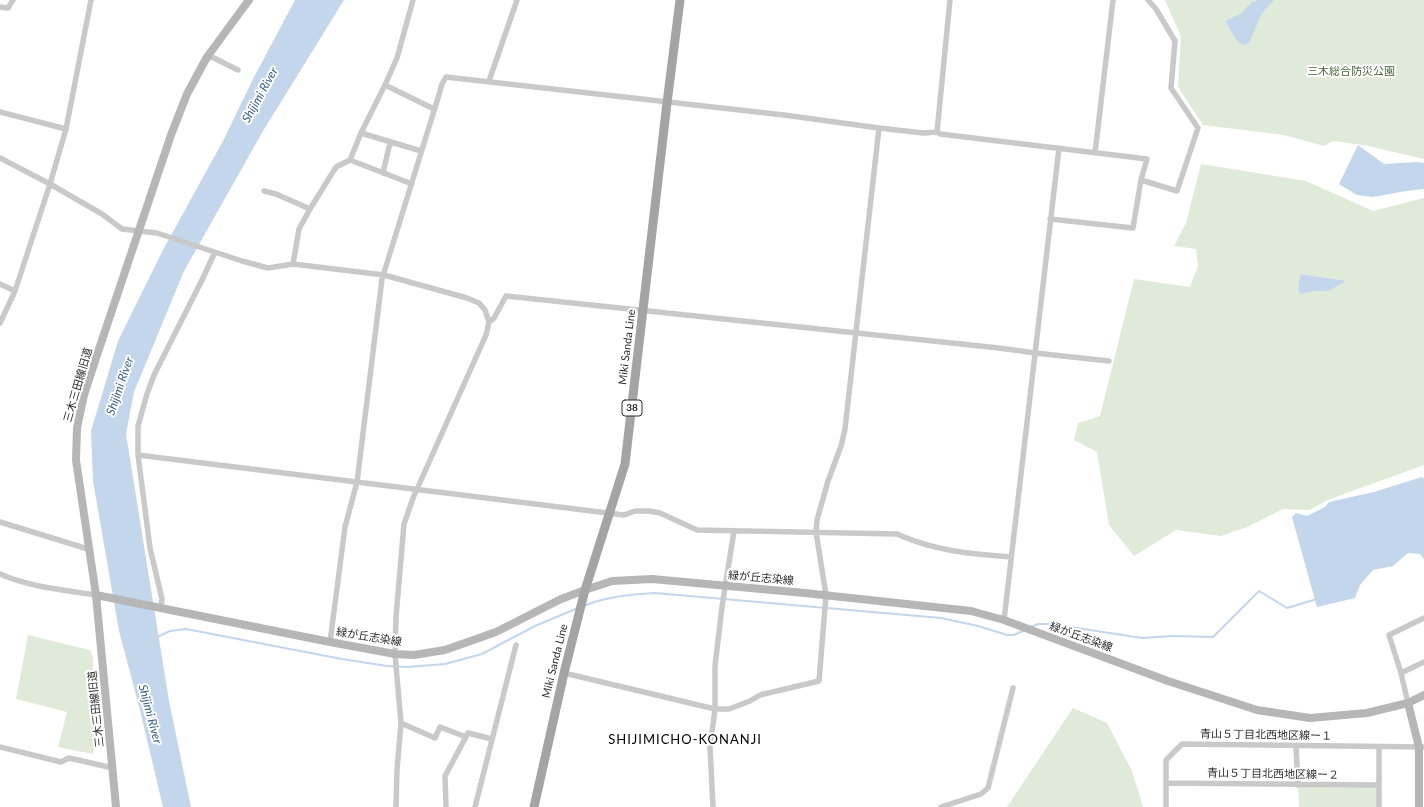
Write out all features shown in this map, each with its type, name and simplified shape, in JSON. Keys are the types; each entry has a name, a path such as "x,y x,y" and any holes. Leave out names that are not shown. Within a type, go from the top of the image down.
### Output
{"main road":[{"name":"Miki Sanda Line","path":"534,807 564,673 585,590 625,464 680,0"}],"street":[{"path":"0,7 8,8 13,0"},
{"path":"0,323 15,292 66,129 91,1 84,0"},
{"name":"三木三田線旧道","path":"116,807 96,595 76,460 77,428 84,394 171,135 187,94 207,57 249,0"},
{"path":"293,264 299,230 336,167 350,160 361,133 385,85 397,58 413,0"},
{"path":"489,82 517,0"},
{"path":"937,132 950,0"},
{"path":"1095,153 1113,0"},
{"path":"1141,180 1177,191 1198,128 1171,88 1175,41 1156,9 1148,0"},
{"path":"207,57 214,58 238,70"},
{"path":"330,642 345,527 357,482 382,279 434,109 442,84 446,77 784,115 923,133 937,132 940,134 1147,159 1141,180 1133,228 1050,219"},
{"path":"385,85 434,109"},
{"path":"0,112 66,129"},
{"path":"564,673 715,709 729,709 750,701 760,695 819,681 826,595 816,532 817,520 845,429 879,128"},
{"path":"361,133 421,151"},
{"path":"383,173 389,147 392,142"},
{"path":"1004,620 1059,148"},
{"path":"0,158 50,184 102,214 122,229 157,233 268,268 293,264 384,275 467,298 479,303 485,310 489,322 486,335 413,498 404,524 396,617 395,654 401,723 396,807"},
{"path":"350,160 412,184"},
{"path":"264,191 276,194 310,209"},
{"path":"161,608 162,599 150,548 138,455 138,426 146,394 154,375 215,252"},
{"path":"0,284 15,292"},
{"path":"489,322 494,318 506,296 1109,361"},
{"path":"138,455 610,512 624,515 635,511 649,511 660,513 697,530 897,534 918,543 962,553 1011,557"},
{"path":"0,522 88,549"},
{"path":"713,807 710,747 715,709 715,666 722,607 734,531"},
{"path":"0,574 15,580 46,588 96,595"},
{"name":"緑が丘志染線","path":"96,595 330,642 395,654 414,655 445,650 496,632 561,599 612,581 652,579 826,595 971,611 1004,620 1161,678 1257,710 1310,718 1366,713 1408,702 1424,695"},
{"path":"1419,807 1422,747 1389,635 1424,618"},
{"path":"475,807 516,645"},
{"path":"1401,673 1424,662"},
{"path":"941,807 981,794 988,788 1013,688"},
{"path":"401,723 435,738 440,728 466,737"},
{"path":"448,807 445,776 468,733 492,739"},
{"name":"青山５丁目北西地区線ー１","path":"1166,807 1166,760 1182,744 1422,747"},
{"path":"1296,746 1298,785"},
{"path":"0,747 61,762 69,758 113,768"},
{"path":"1378,807 1379,747"},
{"name":"青山５丁目北西地区線ー２","path":"1166,783 1379,785"}],"green space":[{"name":"三木総合防災公園","path":"1165,0 1424,0 1424,159 1364,145 1333,141 1324,146 1284,135 1203,125 1178,87 1181,37"},
{"path":"1201,164 1306,181 1373,211 1424,198 1424,465 1330,499 1309,510 1283,509 1247,527 1221,536 1176,530 1134,556 1109,525 1097,452 1074,440 1078,423 1100,416 1134,279 1190,287 1198,266 1196,249 1174,246 1186,223","holes":["1300,274 1328,291 1316,291 1302,294 1298,290"]},
{"path":"28,635 90,650 93,658 93,723 97,730 93,754 58,747 67,712 16,699"},
{"path":"1073,708 1107,723 1132,771 1143,807 1007,807"},
{"path":"1298,785 1379,785 1379,807 1299,807"}],"water":[{"name":"Shijimi River","path":"295,0 344,0 263,131 184,271 134,392 126,434 169,701 191,807 163,807 139,706 119,631 93,481 91,431 118,341 163,250 224,139 253,79"},
{"path":"1259,0 1274,0 1262,13 1249,43 1243,45 1237,41 1225,21 1240,14 1252,2"},
{"path":"1358,145 1384,164 1424,163 1424,189 1373,197 1357,195 1339,184"},
{"path":"1300,274 1346,281 1328,291 1316,291 1301,294 1298,290"},
{"path":"1422,477 1424,479 1424,559 1420,554 1408,553 1393,566 1373,570 1360,585 1355,598 1317,607 1292,517 1296,513 1307,516 1325,507 1329,502 1374,492"}],"waterway":[{"path":"1031,627 1038,624 1051,624 1142,638 1172,636 1213,637 1259,591 1287,608 1317,599"},
{"path":"584,606 610,598 655,593 941,618 978,626 1007,635 1014,635 1025,630"},
{"path":"157,637 170,631 186,629 342,659 387,666 408,667 445,664 482,654 535,626 578,608"}],"district":[{"name":"SHIJIMICHO-KONANJI","path":"685,740"}]}
